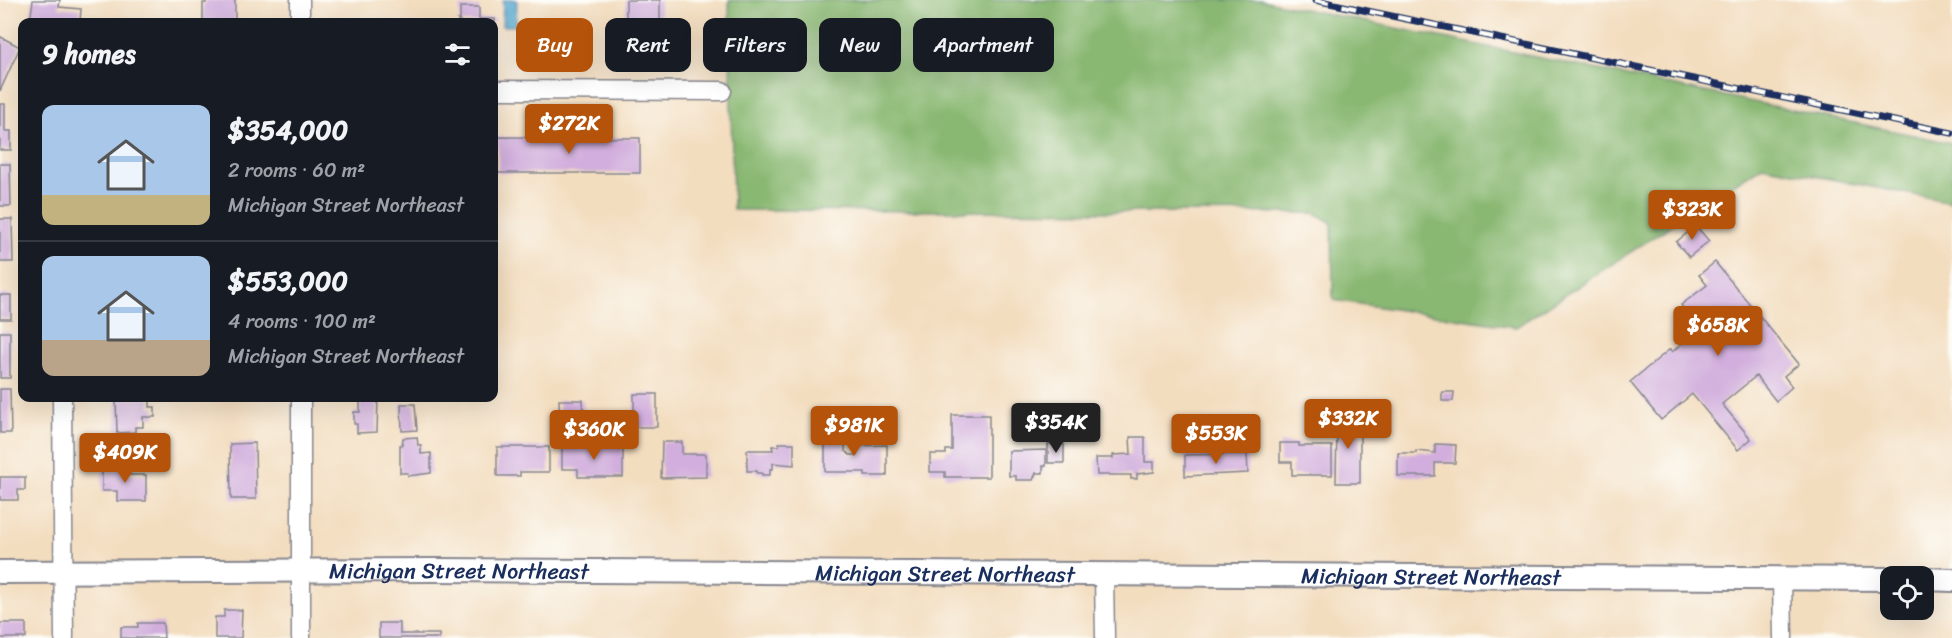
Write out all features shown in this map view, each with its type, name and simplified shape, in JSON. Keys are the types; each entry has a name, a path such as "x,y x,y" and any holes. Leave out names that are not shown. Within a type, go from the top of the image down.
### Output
{"main road":[{"name":"Michigan Street Northeast","path":"0,572 301,569 1880,579"},
{"path":"1934,579 1952,580"}],"street":[{"path":"300,0 300,18"},
{"path":"498,90 722,91"},
{"path":"62,402 64,638"},
{"path":"301,402 302,638"},
{"path":"1104,574 1105,638"},
{"path":"1782,578 1783,638"}],"green space":[{"path":"729,0 1261,0 1952,143 1952,202 1762,166 1516,327 1333,300 1332,223 1315,213 733,210 730,72 807,72 807,18 729,18"}],"water":[{"path":"503,0 517,0 516,26 502,26"}],"building":[{"path":"33,0 60,0 59,7 81,9 80,18 31,18"},
{"path":"206,0 235,0 235,18 203,18 203,3 206,3"},
{"path":"626,0 660,0 660,18 626,18"},
{"path":"460,7 479,7 479,18 460,18"},
{"path":"0,38 18,46 18,51 0,91"},
{"path":"0,104 5,104 5,131 11,131 11,150 0,150"},
{"path":"498,137 640,138 640,173 498,173"},
{"path":"0,164 10,164 11,206 0,206"},
{"path":"0,219 12,219 13,262 0,262"},
{"path":"1696,226 1709,241 1689,257 1676,242"},
{"path":"1715,262 1799,364 1784,376 1792,387 1776,401 1756,376 1722,404 1751,439 1738,450 1692,394 1661,420 1630,382 1670,349 1672,352 1700,328 1681,305 1707,285 1699,275"},
{"path":"0,295 11,295 11,319 0,319"},
{"path":"0,332 10,332 10,378 0,378"},
{"path":"0,389 10,389 11,433 0,433"},
{"path":"1442,392 1454,392 1453,401 1442,401"},
{"path":"634,394 657,394 657,427 634,427"},
{"path":"559,400 583,400 584,430 560,430"},
{"path":"116,402 150,402 150,407 155,407 155,417 143,417 143,427 135,427 135,432 117,433"},
{"path":"360,402 378,402 377,432 357,433 354,412 360,412"},
{"path":"401,404 415,404 417,430 402,431"},
{"path":"1339,414 1358,414 1360,483 1336,483"},
{"path":"952,415 989,415 989,477 945,477 945,472 930,472 930,454 946,454 946,450 952,450"},
{"path":"825,432 845,432 845,451 850,455 857,455 857,446 887,445 887,476 865,476 865,472 825,472"},
{"path":"417,437 418,445 421,445 421,454 431,453 431,473 408,476 408,473 400,473 400,445 402,445 403,438"},
{"path":"1130,437 1145,437 1145,462 1154,462 1154,472 1137,474 1137,479 1131,479 1131,475 1097,475 1096,458 1113,458 1113,455 1131,454"},
{"path":"662,442 682,442 682,454 706,454 706,477 661,478"},
{"path":"255,443 256,499 231,499 230,444"},
{"path":"779,443 794,443 794,465 773,463 770,475 747,471 747,450 773,450 772,446 779,446"},
{"path":"1280,443 1299,443 1299,446 1332,446 1332,475 1292,475 1292,462 1280,462"},
{"path":"1048,444 1064,444 1064,463 1048,463"},
{"path":"1435,444 1456,445 1455,463 1435,463 1435,476 1398,476 1398,453 1416,453 1416,451 1435,453"},
{"path":"562,446 623,446 623,477 578,477 578,469 562,469"},
{"path":"497,447 549,447 549,472 520,472 520,476 497,476"},
{"path":"1046,450 1046,466 1043,466 1043,473 1036,473 1033,480 1016,480 1016,476 1009,476 1009,451"},
{"path":"1247,454 1248,473 1185,476 1185,455"},
{"path":"118,466 129,466 129,475 146,475 146,501 117,501 117,491 102,491 102,470 118,470"},
{"path":"0,477 25,477 25,490 18,490 18,500 0,500"},
{"path":"224,610 242,610 241,638 215,638 215,617 224,617"},
{"path":"0,623 26,623 26,638 0,638"},
{"path":"138,623 163,623 164,638 121,638 121,627 138,627"},
{"path":"379,623 400,623 400,634 439,634 439,638 379,638"}],"railway":[{"path":"1315,0 1952,133"}]}
